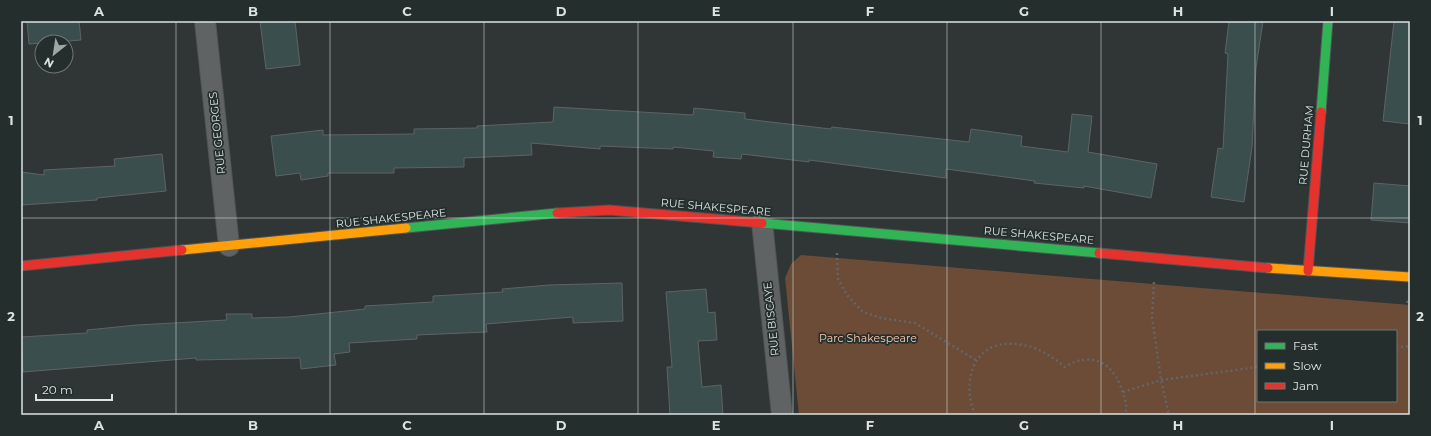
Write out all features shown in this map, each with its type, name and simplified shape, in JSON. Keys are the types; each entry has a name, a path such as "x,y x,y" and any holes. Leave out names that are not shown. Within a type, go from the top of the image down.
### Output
{"street":[{"name":"RUE GEORGES","path":"205,21 229,246"},
{"name":"RUE DURHAM","path":"1308,271 1328,21"},
{"name":"RUE SHAKESPEARE","path":"21,266 609,210 762,222 1308,271 1410,277"},
{"name":"RUE BISCAYE","path":"762,222 782,415"}],"path":[{"path":"836,229 838,279 848,295 863,312 882,318 915,323 976,360"},
{"path":"1155,258 1152,317 1161,380 1169,415"},
{"path":"975,415 968,390 972,370 976,360 993,347 1004,344 1016,344 1046,353 1065,367 1073,361 1096,360 1112,369 1123,392 1127,406 1125,415"},
{"path":"1397,348 1410,346"},
{"path":"1123,392 1161,380 1257,366"}],"green space":[{"name":"Parc Shakespeare","path":"801,255 1410,305 1410,415 799,415 785,278 791,264"}],"building":[{"path":"27,21 79,21 81,40 74,41 74,34 34,34 34,44 29,44"},
{"path":"260,21 295,21 300,65 266,69"},
{"path":"1229,21 1263,21 1256,68 1252,147 1244,202 1211,197 1218,148 1223,149 1228,54 1225,53"},
{"path":"1394,21 1410,21 1410,124 1383,121"},
{"path":"554,107 693,115 694,108 745,113 745,119 969,142 971,129 1022,136 1021,146 1068,152 1072,114 1092,116 1088,152 1157,164 1151,198 1084,186 1084,188 1034,183 1035,181 946,169 946,178 809,160 809,162 742,154 741,159 713,157 714,151 673,147 673,149 600,146 600,149 531,143 532,155 464,158 464,167 394,168 394,173 328,173 328,176 301,180 300,173 276,176 271,136 323,130 323,135 414,134 414,129 477,128 477,126 553,122"},
{"path":"162,154 166,191 97,198 97,200 21,205 21,172 44,175 44,170 115,166 114,159"},
{"path":"1374,183 1410,186 1410,223 1371,220"},
{"path":"622,283 623,321 573,323 573,317 486,324 487,332 417,335 417,339 349,343 350,352 334,354 336,365 301,369 300,358 196,360 196,358 23,372 21,337 87,333 87,330 137,325 227,320 226,314 252,314 252,318 289,317 365,309 365,306 433,302 433,296 503,292 502,289 549,285"},
{"path":"706,289 708,313 715,312 717,340 698,341 702,387 721,385 723,415 670,415 667,367 672,367 666,292"}],"traffic: fast":[{"path":"1321,112 1328,21"},
{"path":"406,228 557,213"},
{"path":"762,223 1099,253"}],"traffic: slow":[{"path":"182,250 406,228"},
{"path":"1268,268 1410,277"}],"traffic: jam":[{"path":"1308,271 1321,112"},
{"path":"557,213 609,210 762,223"},
{"path":"21,266 182,250"},
{"path":"1099,253 1268,268"}]}
